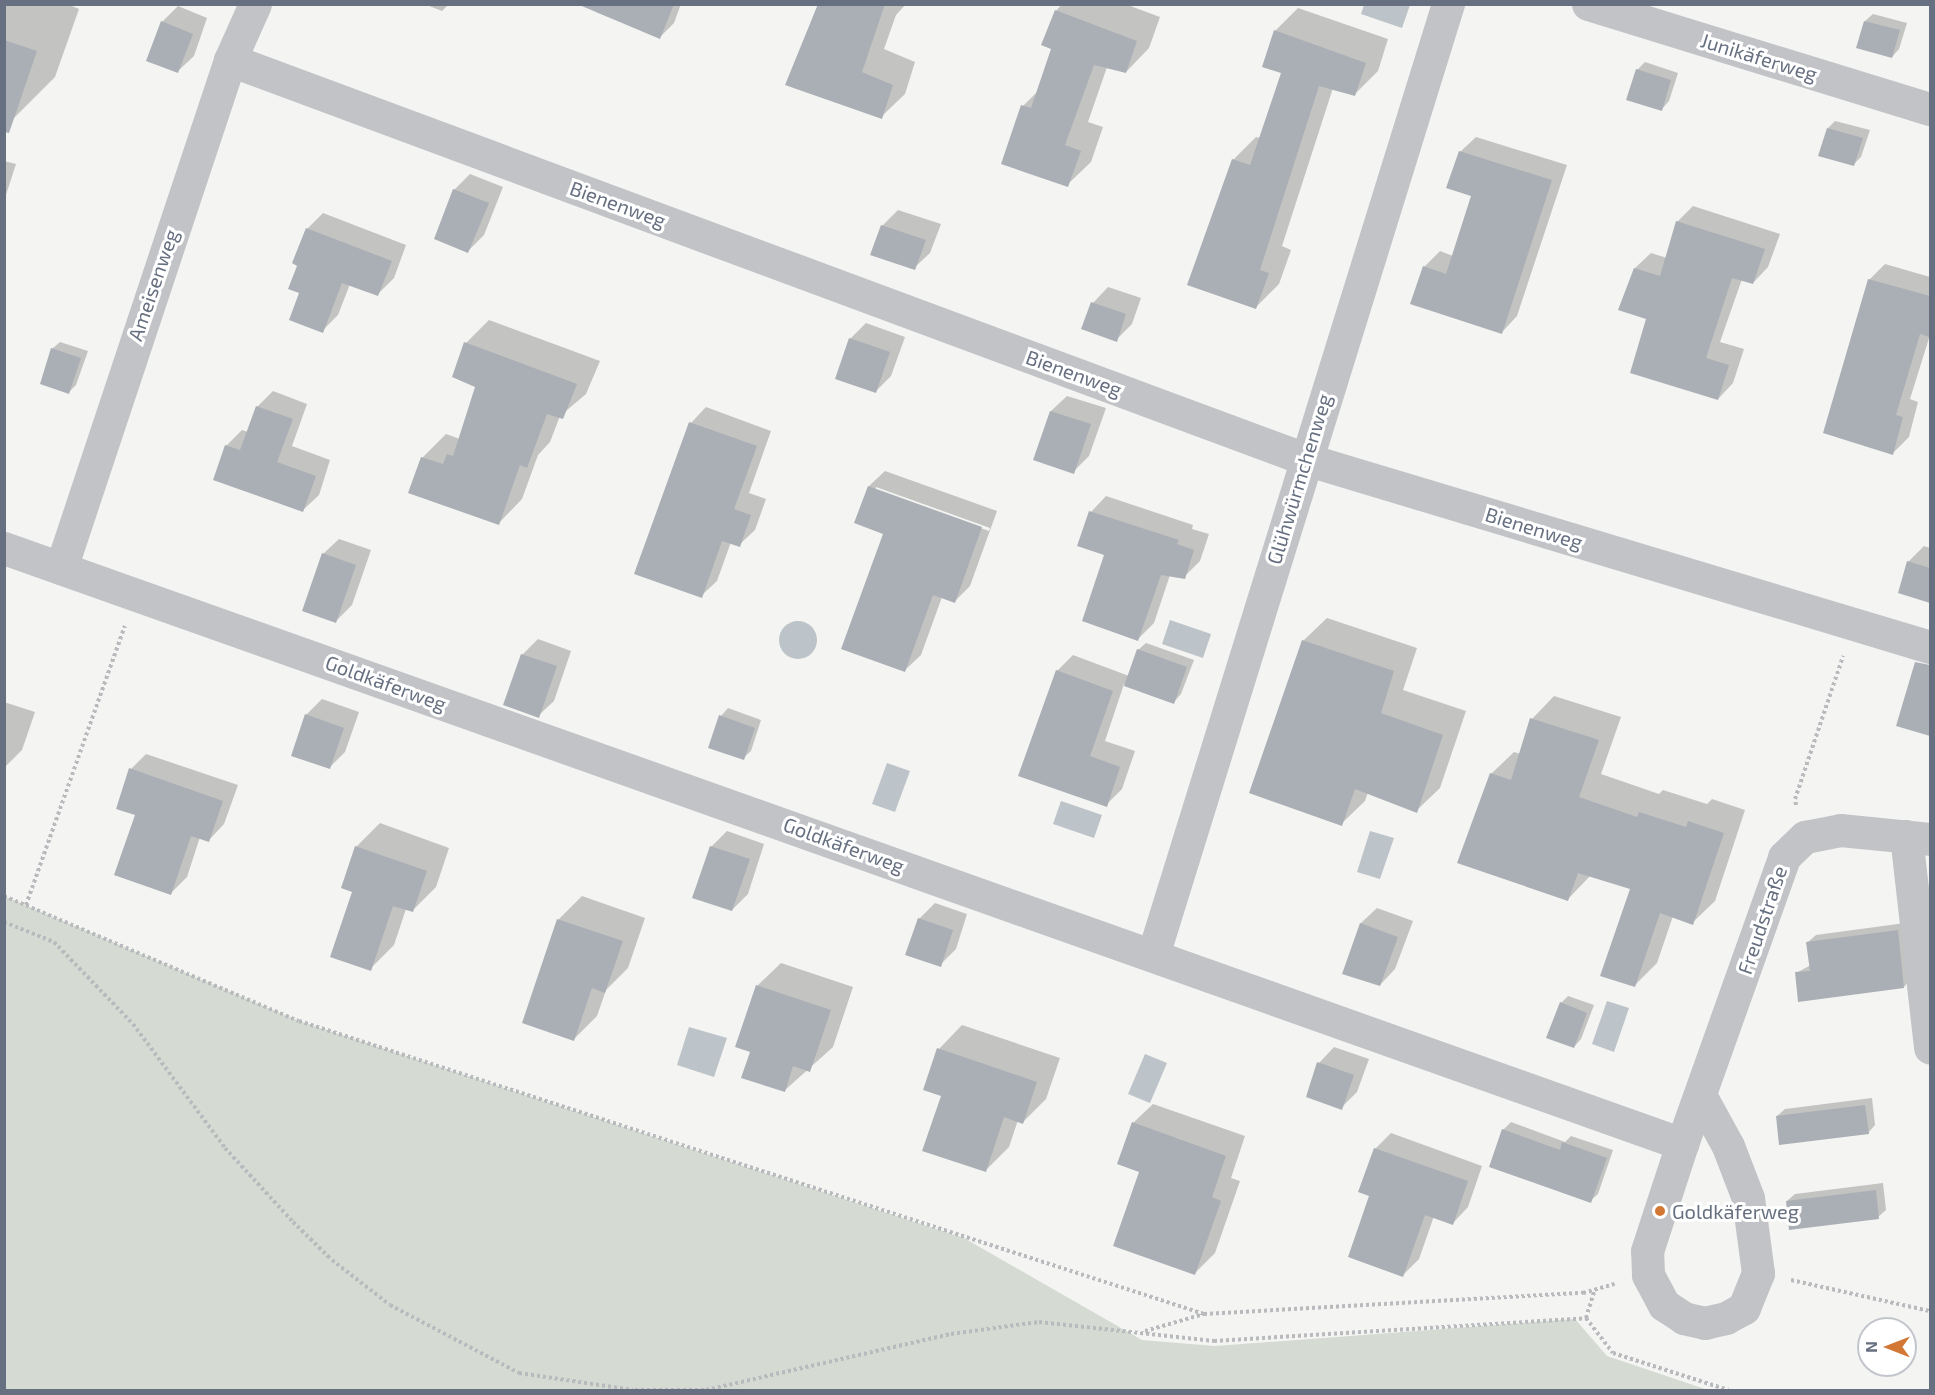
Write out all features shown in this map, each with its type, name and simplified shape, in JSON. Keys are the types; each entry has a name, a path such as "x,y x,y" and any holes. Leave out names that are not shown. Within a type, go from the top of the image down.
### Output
{"street":[{"name":"Ameisenweg","path":"61,568 230,60 255,4"},
{"name":"Glühwürmchenweg","path":"1153,955 1305,459 1449,4"},
{"name":"Junikäferweg","path":"1588,4 1930,109"},
{"name":"Bienenweg","path":"230,60 1305,459 1930,647"},
{"name":"Goldkäferweg","path":"4,548 1682,1144"},
{"path":"1805,837 1840,830 1918,837 1930,1048"},
{"name":"Freudstraße","path":"1700,1095 1728,1146 1748,1198 1758,1272 1744,1308 1726,1318 1705,1323 1684,1318 1664,1305 1648,1275 1647,1251 1682,1144 1784,857 1805,837"}],"path":[{"path":"26,905 136,595"},
{"path":"1805,837 1795,800 1854,626"},
{"path":"4,896 299,1021 1204,1314"},
{"path":"4,922 54,942 62,949 133,1024 225,1148 270,1198 332,1260 390,1305 519,1373 634,1390 706,1390 951,1334 1039,1322 1214,1341 1586,1318"},
{"path":"1758,1272 1930,1311"},
{"path":"1141,1332 1204,1314 1594,1291 1648,1275"},
{"path":"1586,1318 1594,1291"},
{"path":"1586,1318 1613,1353 1728,1390"}],"shaded area":[{"path":"1364,5 1410,5 1402,28 1361,14"},
{"path":"1170,620 1211,634 1203,658 1162,644"},
{"path":"798,621 811,627 817,640 811,653 798,659 785,653 779,640 785,627"},
{"path":"887,763 910,771 895,812 872,804"},
{"path":"1061,801 1102,815 1094,838 1053,824"},
{"path":"1370,831 1394,838 1380,879 1357,872"},
{"path":"4,896 299,1021 964,1238 1142,1340 1215,1346 1575,1319 1607,1356 1708,1390 5,1390"},
{"path":"1607,1001 1629,1008 1614,1052 1592,1044"},
{"path":"689,1027 727,1038 714,1077 677,1065"},
{"path":"1145,1054 1167,1063 1150,1103 1128,1094"}],"building":[{"path":"577,4 674,4 660,39"},
{"path":"818,4 885,4 862,72 893,85 882,119 785,85"},
{"path":"1055,10 1137,41 1126,73 1094,65 1065,145 1081,151 1068,187 1001,164 1021,105 1031,108 1051,49 1041,45"},
{"path":"161,21 193,34 178,73 146,61"},
{"path":"1864,21 1900,30 1892,58 1856,48"},
{"path":"1274,30 1366,63 1355,96 1319,86 1260,270 1269,273 1256,309 1187,285 1232,159 1250,165 1281,73 1262,67"},
{"path":"4,40 37,51 9,133 4,132"},
{"path":"1636,69 1671,80 1662,111 1626,100"},
{"path":"1827,128 1863,138 1854,166 1818,156"},
{"path":"1459,151 1552,180 1502,334 1410,304 1423,266 1446,274 1471,196 1446,188"},
{"path":"453,189 489,203 468,253 434,239"},
{"path":"1676,221 1765,249 1753,284 1732,278 1706,358 1729,365 1718,400 1630,373 1646,319 1618,310 1634,268 1660,276"},
{"path":"881,225 926,240 915,270 870,255"},
{"path":"306,228 392,261 378,296 342,283 323,333 289,320 299,293 288,289 297,266 292,263"},
{"path":"1868,279 1930,296 1930,337 1920,334 1896,415 1903,417 1893,455 1823,433"},
{"path":"1091,302 1126,314 1117,342 1081,329"},
{"path":"849,338 890,352 876,393 835,379"},
{"path":"464,342 577,384 563,419 547,414 527,468 520,465 499,525 408,493 421,457 443,464 447,454 453,456 475,387 452,377"},
{"path":"51,348 81,358 69,394 40,384"},
{"path":"256,406 293,419 277,462 316,476 303,512 213,480 225,445 240,450"},
{"path":"1050,411 1091,424 1074,474 1033,460"},
{"path":"689,422 757,446 734,509 751,515 740,547 722,541 702,598 634,574"},
{"path":"868,486 982,527 955,603 933,595 905,672 841,649 883,534 854,523"},
{"path":"1089,511 1179,540 1177,544 1194,550 1185,579 1161,575 1138,641 1082,621 1104,555 1077,546"},
{"path":"322,553 356,565 336,623 302,611"},
{"path":"1907,561 1930,568 1930,603 1898,593"},
{"path":"1302,640 1394,671 1381,713 1443,735 1417,813 1355,789 1342,826 1249,793"},
{"path":"1137,649 1187,667 1174,704 1124,686"},
{"path":"521,654 557,666 539,718 503,705"},
{"path":"1915,662 1930,665 1930,736 1896,726"},
{"path":"1056,670 1113,691 1090,756 1120,767 1107,807 1018,776"},
{"path":"305,714 344,728 330,769 291,756"},
{"path":"719,715 755,728 744,760 708,748"},
{"path":"1530,718 1599,740 1579,797 1637,817 1639,812 1686,827 1688,821 1724,833 1693,925 1660,913 1635,987 1600,976 1630,889 1578,873 1568,901 1457,863 1490,773 1511,780"},
{"path":"129,768 223,801 209,842 191,836 171,895 114,875 135,815 116,809"},
{"path":"355,846 427,871 413,912 393,906 371,971 330,957 352,892 341,888"},
{"path":"710,846 750,859 732,911 692,898"},
{"path":"918,918 953,930 941,967 905,955"},
{"path":"557,919 623,941 605,993 592,988 574,1041 522,1023"},
{"path":"1360,923 1398,937 1380,986 1342,974"},
{"path":"1898,930 1904,988 1798,1002 1795,972 1810,971 1806,942"},
{"path":"756,985 831,1010 810,1072 793,1066 785,1092 741,1078 750,1052 735,1047"},
{"path":"1560,1002 1587,1013 1574,1048 1546,1038"},
{"path":"937,1048 1037,1082 1023,1124 1004,1117 986,1172 922,1151 941,1096 923,1090"},
{"path":"1317,1062 1354,1075 1342,1110 1306,1097"},
{"path":"1865,1105 1869,1134 1779,1145 1776,1116"},
{"path":"1132,1122 1226,1156 1212,1197 1221,1201 1195,1275 1113,1246 1139,1172 1117,1164"},
{"path":"1502,1129 1560,1150 1562,1142 1607,1158 1591,1203 1489,1167"},
{"path":"1374,1148 1468,1181 1453,1225 1425,1215 1403,1277 1348,1257 1369,1196 1358,1192"},
{"path":"1876,1190 1879,1219 1789,1230 1786,1201"}],"place":[{"name":"Goldkäferweg","path":"1660,1211"}]}
